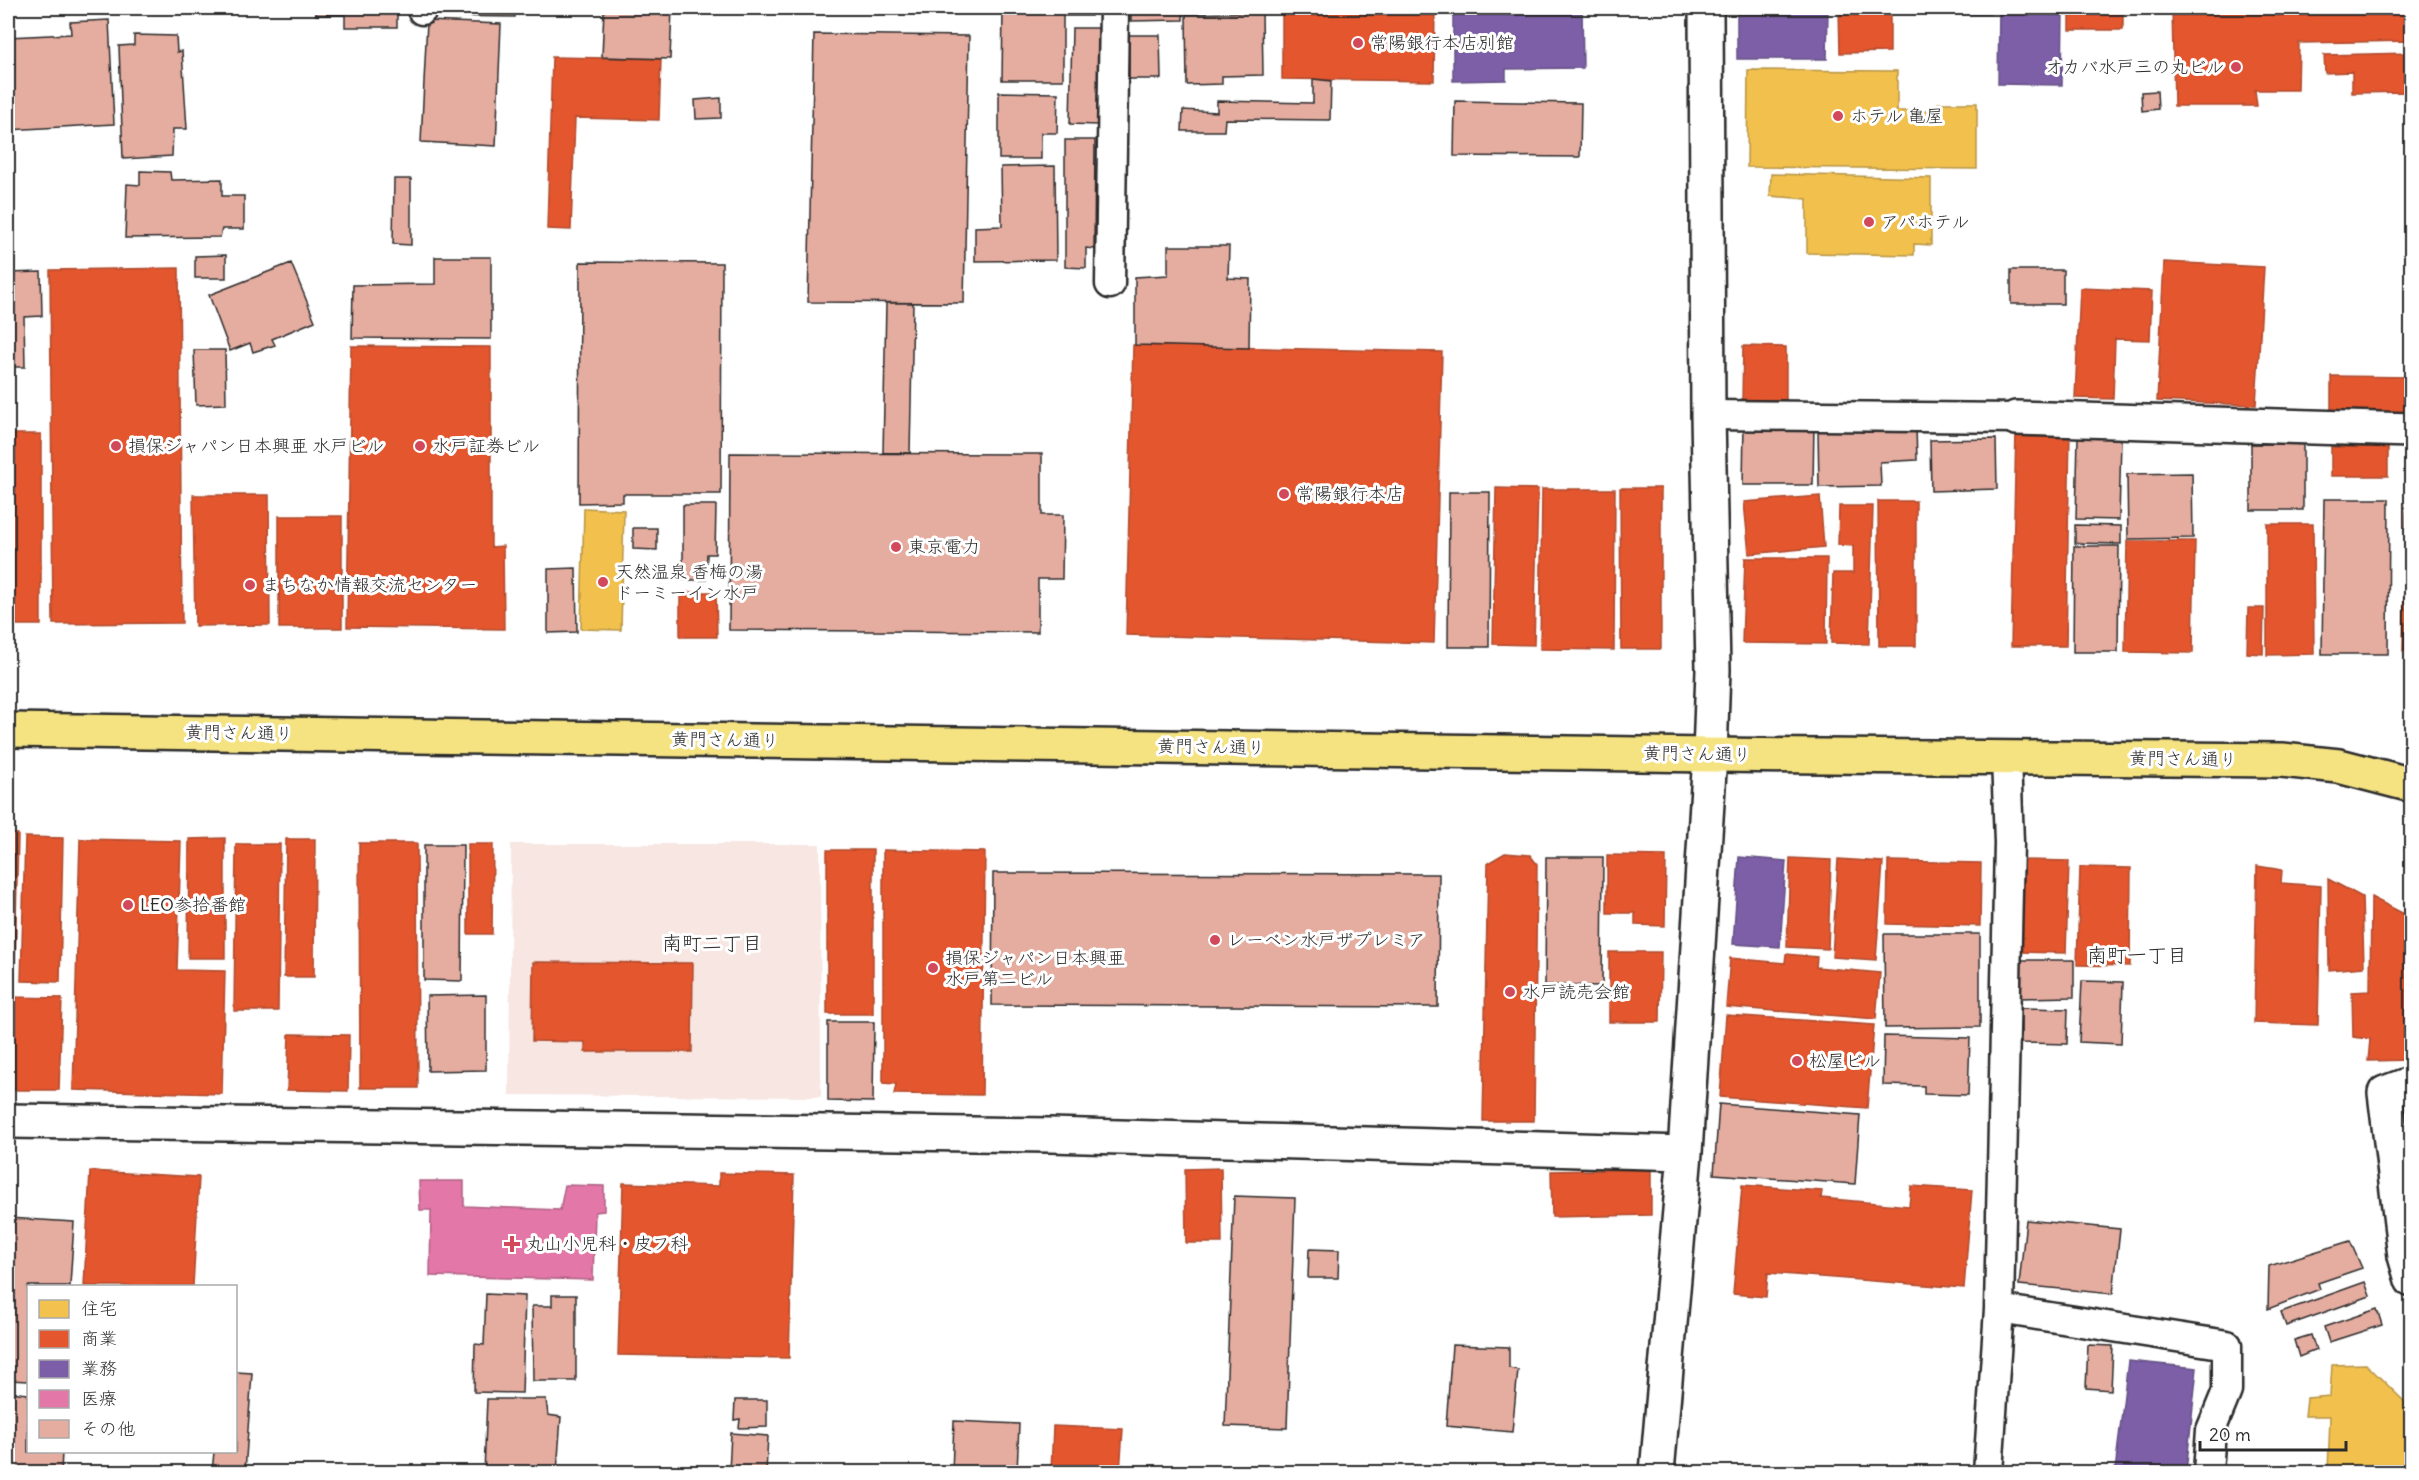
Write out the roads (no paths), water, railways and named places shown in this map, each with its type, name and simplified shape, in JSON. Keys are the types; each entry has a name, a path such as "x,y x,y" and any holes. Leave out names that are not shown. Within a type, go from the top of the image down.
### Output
{"highway":[{"name":"黄門さん通り","path":"8,730 1710,755 2282,760 2338,766 2412,785"}],"street":[{"path":"1658,1473 1685,1153 1710,755 1713,670 1708,415 1706,8"},
{"path":"2016,418 2412,430"},
{"path":"2398,1088 2409,1264"},
{"path":"8,1121 1050,1135 1685,1153"}],"lane":[{"path":"1110,284 1114,8"},
{"path":"1708,415 2016,418"},
{"path":"1988,1473 1999,1309 2009,843 2006,757"},
{"path":"1999,1309 2227,1345 2227,1391 2211,1430 2208,1473"}],"place":[{"name":"常陽銀行本店別館","path":"1358,43"},
{"name":"オカバ水戸三の丸ビル","path":"2236,67"},
{"name":"ホテル 亀屋","path":"1838,116"},
{"name":"アパホテル","path":"1869,222"},
{"name":"損保ジャパン日本興亜 水戸ビル","path":"116,446"},
{"name":"水戸証券ビル","path":"420,446"},
{"name":"常陽銀行本店","path":"1284,494"},
{"name":"東京電力","path":"896,547"},
{"name":"天然温泉 香梅の湯 ドーミーイン水戸","path":"603,582"},
{"name":"まちなか情報交流センター","path":"250,585"},
{"name":"LEO参拾番館","path":"128,905"},
{"name":"レーベン水戸ザプレミア","path":"1215,940"},
{"name":"損保ジャパン日本興亜 水戸第二ビル","path":"933,968"},
{"name":"水戸読売会館","path":"1510,992"},
{"name":"松屋ビル","path":"1797,1061"},
{"name":"丸山小児科・皮フ科","path":"512,1244"}],"district":[{"name":"南町二丁目","path":"712,943"},
{"name":"南町一丁目","path":"2137,955"}]}
